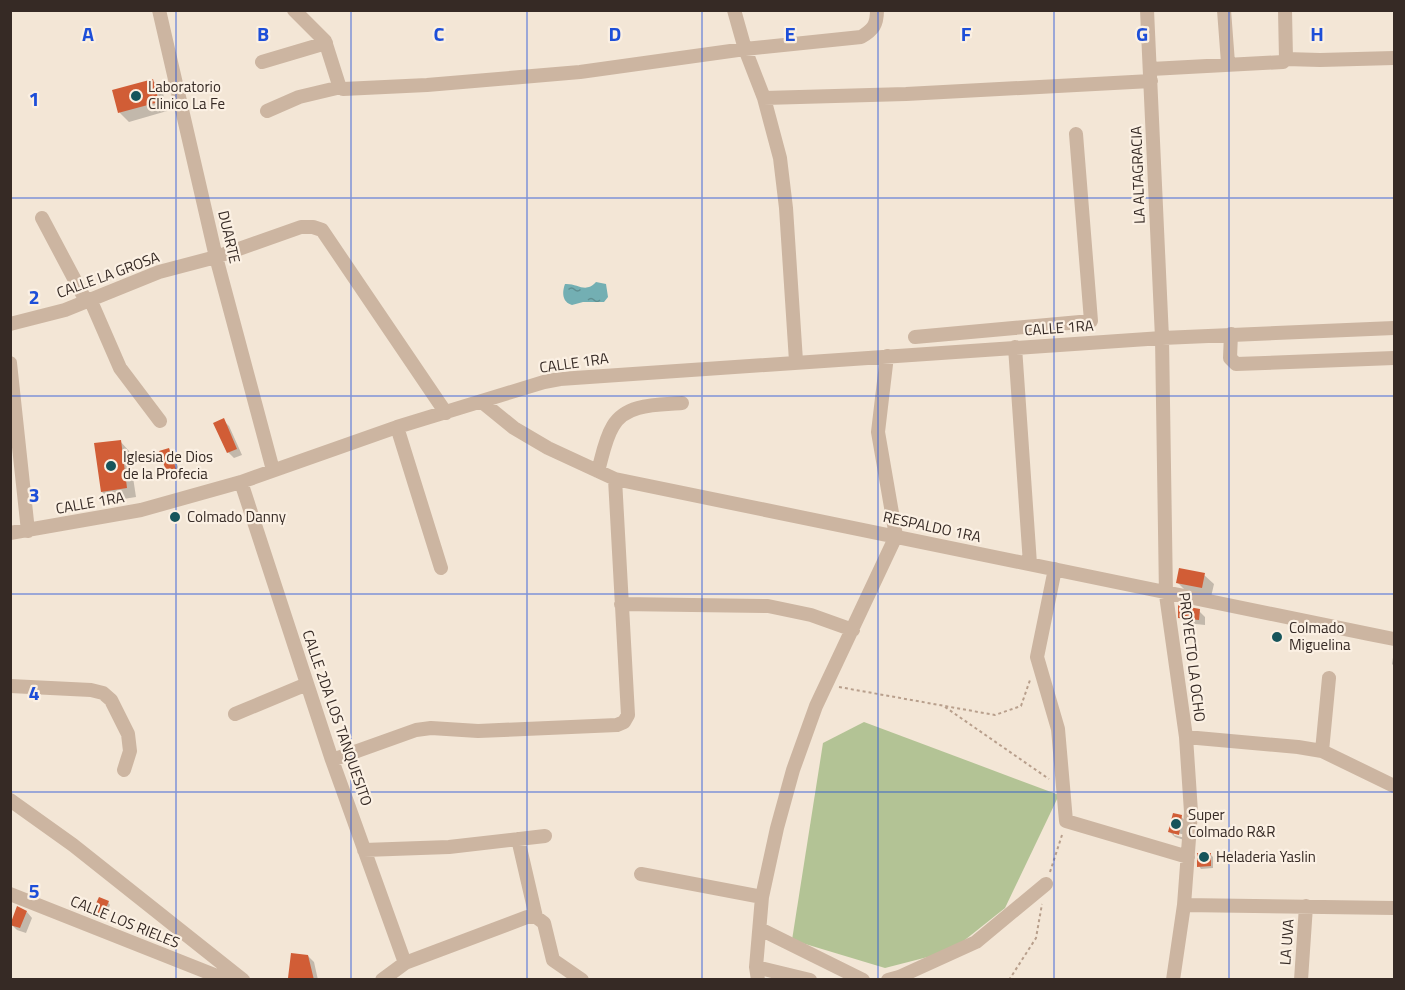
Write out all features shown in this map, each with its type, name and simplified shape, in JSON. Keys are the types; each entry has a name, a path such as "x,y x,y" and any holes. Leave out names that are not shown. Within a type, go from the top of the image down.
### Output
{"street":[{"name":"DUARTE","path":"159,10 216,257 273,470"},
{"path":"294,10 326,43 341,87"},
{"path":"734,10 745,49 764,98 780,158 786,208 796,362"},
{"path":"267,111 299,97 341,87 427,85 580,72 745,49 861,37 872,31 877,19 877,10"},
{"name":"LA ALTAGRACIA","path":"1147,10 1162,338"},
{"path":"1224,10 1228,63"},
{"path":"1285,10 1286,59"},
{"path":"262,62 326,43"},
{"path":"764,98 906,94 1151,75 1228,63 1283,62 1286,59 1395,58"},
{"path":"1076,134 1091,342"},
{"path":"42,218 88,300 120,369 160,421"},
{"name":"CALLE LA GROSA","path":"10,324 65,310 159,272 216,257 301,227 314,227 322,230 446,413"},
{"path":"915,337 1091,321"},
{"name":"CALLE 1RA","path":"10,533 124,514 241,482 397,427 560,379 1091,342 1395,328"},
{"path":"1231,334 1230,358 1236,364 1395,358"},
{"name":"PROYECTO LA OCHO","path":"1162,338 1167,595 1186,737 1191,812 1184,904 1173,980"},
{"path":"1015,347 1030,564"},
{"path":"810,980 757,974 762,897 777,828 816,706 896,536 878,432 879,408 887,356"},
{"path":"10,363 28,531"},
{"name":"RESPALDO 1RA","path":"482,402 514,429 548,448 615,479 1055,569 1167,595 1395,639"},
{"path":"598,471 612,427 626,413 636,408 682,403"},
{"path":"397,427 441,568"},
{"path":"332,760 416,730 431,728 478,731 617,725 624,722 628,715 615,479"},
{"name":"CALLE 2DA LOS TANQUESITO","path":"241,482 332,760 405,963"},
{"path":"1055,569 1037,657 1058,729 1066,821 1188,857"},
{"path":"621,604 768,606 811,615 853,630"},
{"path":"1322,751 1329,678"},
{"path":"235,714 307,684"},
{"path":"10,686 91,690 103,693 111,700 128,734 130,750 124,770"},
{"path":"1186,737 1322,751 1395,786"},
{"path":"10,800 74,845 243,980"},
{"path":"364,850 449,846 545,836"},
{"path":"518,839 536,917"},
{"path":"641,874 762,897"},
{"path":"888,980 976,942 1046,884"},
{"name":"CALLE LOS RIELES","path":"10,894 227,980"},
{"path":"1184,904 1395,908"},
{"name":"LA UVA","path":"1301,980 1306,906"},
{"path":"382,980 405,963 527,917 536,917 544,923 554,960 582,980"},
{"path":"760,929 863,980"}],"path":[{"path":"827,685 995,714 1021,706 1037,657"},
{"path":"942,705 1063,789"}],"green space":[{"path":"864,722 1059,795 1005,908 951,951 885,968 792,940 823,743"}],"water":[{"path":"596,282 606,284 608,297 604,302 583,302 572,305 565,299 563,293 565,284 585,288"}],"building":[{"name":"Laboratorio Clinico La Fe","path":"153,79 159,102 118,113 112,90"},
{"path":"224,418 237,449 227,453 213,423"},
{"name":"Iglesia de Dios de la Profecia","path":"121,440 127,488 101,492 94,443"},
{"path":"169,448 177,472 168,476 159,451"},
{"path":"1179,568 1205,573 1202,588 1176,583"},
{"path":"1178,605 1200,609 1199,620 1178,618"},
{"name":"Super Colmado R&R","path":"1173,813 1182,815 1179,835 1168,832"},
{"path":"1197,853 1211,853 1211,866 1197,867"},
{"path":"99,897 109,901 103,915 93,910"},
{"path":"17,906 27,911 20,928 10,925"},
{"path":"291,953 308,955 314,980 288,978"}],"place":[{"name":"Laboratorio Clinico La Fe","path":"136,96"},
{"name":"Iglesia de Dios de la Profecia","path":"111,466"},
{"name":"Colmado Danny","path":"175,517"},
{"name":"Colmado Miguelina","path":"1277,637"},
{"name":"Super Colmado R&R","path":"1176,824"},
{"name":"Heladeria Yaslin","path":"1204,857"}]}
